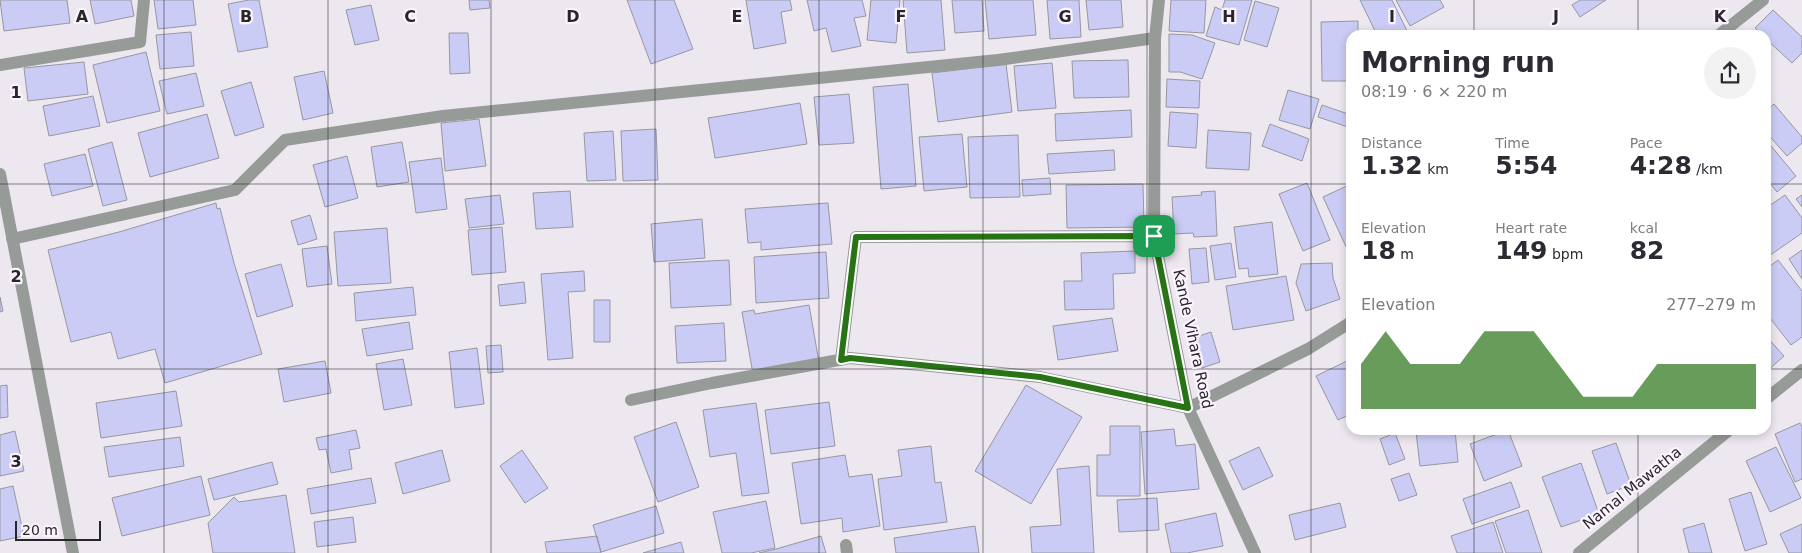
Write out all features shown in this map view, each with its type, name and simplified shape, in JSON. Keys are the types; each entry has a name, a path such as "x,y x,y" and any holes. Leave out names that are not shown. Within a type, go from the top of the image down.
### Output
{"street":[{"path":"0,65 140,42 144,0"},
{"name":"Kande Vihara Road","path":"1159,0 1155,38 1154,236 1188,408 1255,553"},
{"path":"1726,30 1764,0"},
{"path":"12,238 235,190 285,140 443,116 951,65 1155,38"},
{"path":"0,174 73,553"},
{"path":"841,360 856,237 1154,236"},
{"path":"631,400 850,358 1040,377 1188,408 1308,349 1346,325"},
{"path":"1771,395 1802,370"},
{"name":"Namal Mawatha","path":"1579,553 1723,435"}],"building":[{"path":"0,0 67,0 70,23 4,31"},
{"path":"90,0 131,0 134,16 95,24"},
{"path":"154,0 193,0 196,25 158,29"},
{"path":"259,0 268,47 238,52 228,4"},
{"path":"469,0 489,0 490,8 470,10"},
{"path":"627,0 674,0 693,49 651,64"},
{"path":"746,0 790,0 792,10 781,12 786,43 754,49"},
{"path":"807,0 862,0 866,16 854,18 861,46 832,52 826,28 814,31"},
{"path":"871,0 900,0 896,43 867,40"},
{"path":"903,0 941,0 945,50 907,53"},
{"path":"952,0 982,0 984,31 955,33"},
{"path":"985,0 1033,0 1036,35 989,39"},
{"path":"1047,0 1079,0 1081,37 1050,39"},
{"path":"1086,0 1121,0 1123,27 1089,30"},
{"path":"1171,0 1206,0 1204,33 1169,31"},
{"path":"1225,0 1252,0 1239,45 1206,36 1215,7 1222,10"},
{"path":"1360,0 1392,0 1407,30 1375,30"},
{"path":"1396,0 1440,0 1444,7 1410,26"},
{"path":"1580,0 1606,0 1580,17 1572,5"},
{"path":"1255,1 1279,8 1267,47 1244,40"},
{"path":"371,5 379,40 355,45 346,10"},
{"path":"1773,10 1802,37 1802,53 1792,63 1771,44 1771,30 1757,30 1755,28"},
{"path":"1358,21 1358,30 1346,30 1346,81 1322,81 1321,22"},
{"path":"191,32 194,66 160,69 156,35"},
{"path":"449,33 468,33 470,73 450,74"},
{"path":"1169,34 1192,35 1215,43 1202,79 1180,72 1169,72"},
{"path":"146,52 160,111 107,123 93,65"},
{"path":"1128,60 1129,97 1074,98 1072,61"},
{"path":"84,62 88,94 28,101 24,68"},
{"path":"1052,63 1056,108 1018,111 1014,66"},
{"path":"1006,64 1012,112 938,122 932,73"},
{"path":"324,71 333,113 303,120 294,77"},
{"path":"196,73 204,106 167,114 159,81"},
{"path":"1167,79 1200,81 1199,108 1166,107"},
{"path":"251,82 264,127 235,136 221,91"},
{"path":"908,84 916,186 881,189 873,87"},
{"path":"1288,90 1319,99 1310,129 1279,120"},
{"path":"849,94 854,143 819,145 814,97"},
{"path":"93,96 100,126 49,136 43,106"},
{"path":"800,103 807,144 715,158 708,118"},
{"path":"1774,104 1802,137 1802,143 1787,156 1771,138 1771,107"},
{"path":"1322,105 1346,113 1346,126 1318,117"},
{"path":"1131,110 1132,137 1056,141 1055,114"},
{"path":"1170,112 1198,114 1196,148 1168,146"},
{"path":"207,114 219,158 150,177 138,133"},
{"path":"479,119 486,166 445,171 441,123"},
{"path":"1270,124 1309,139 1302,161 1262,146"},
{"path":"656,129 658,180 623,181 621,131"},
{"path":"1208,130 1251,133 1249,170 1206,168"},
{"path":"613,131 616,180 587,181 584,133"},
{"path":"962,134 967,187 924,191 919,137"},
{"path":"1018,135 1020,197 970,198 968,137"},
{"path":"112,142 127,200 103,206 88,149"},
{"path":"402,142 409,182 377,187 371,147"},
{"path":"1771,146 1796,176 1777,192 1771,184"},
{"path":"1114,150 1115,170 1049,174 1047,154"},
{"path":"85,154 93,186 52,196 44,164"},
{"path":"347,156 358,198 325,207 313,165"},
{"path":"441,158 447,209 416,213 409,162"},
{"path":"1050,178 1051,194 1023,196 1022,180"},
{"path":"1307,183 1330,240 1303,251 1279,194"},
{"path":"1143,184 1144,227 1067,228 1066,185"},
{"path":"1346,186 1346,247 1323,197"},
{"path":"570,191 573,227 536,229 533,193"},
{"path":"1215,191 1217,236 1194,237 1193,233 1174,234 1172,197 1202,195 1201,192"},
{"path":"500,195 504,224 469,228 465,199"},
{"path":"1785,195 1802,218 1802,233 1771,255 1771,205"},
{"path":"1802,195 1802,207 1796,199"},
{"path":"216,203 217,209 220,208 234,263 262,354 165,383 155,349 118,359 111,332 71,342 48,250 119,232"},
{"path":"828,203 832,244 761,250 761,242 748,243 745,209"},
{"path":"310,215 317,239 298,245 291,221"},
{"path":"702,219 705,258 654,262 651,224"},
{"path":"1272,222 1278,274 1249,277 1248,268 1239,269 1234,227"},
{"path":"502,227 506,272 472,275 468,230"},
{"path":"387,228 391,283 338,286 334,232"},
{"path":"1231,243 1236,277 1215,280 1210,246"},
{"path":"327,246 332,284 307,287 302,249"},
{"path":"1206,248 1209,282 1192,284 1189,249"},
{"path":"1802,250 1802,279 1789,259"},
{"path":"1135,251 1135,273 1113,274 1114,309 1065,310 1064,281 1082,281 1081,253"},
{"path":"826,252 829,298 756,303 754,257"},
{"path":"729,260 731,305 671,308 669,263"},
{"path":"1778,260 1802,291 1802,337 1791,345 1771,319 1771,265"},
{"path":"1332,263 1333,278 1340,299 1306,311 1296,283 1301,264"},
{"path":"281,264 293,306 257,317 245,274"},
{"path":"584,271 585,291 568,292 573,358 548,360 541,274"},
{"path":"1286,276 1294,320 1233,330 1226,286"},
{"path":"524,282 526,303 500,306 498,285"},
{"path":"413,287 416,315 356,321 354,293"},
{"path":"0,297 3,311 0,312"},
{"path":"594,300 610,300 610,342 594,342"},
{"path":"809,305 819,362 753,374 742,312 754,310 755,314"},
{"path":"1112,318 1118,351 1058,360 1053,326"},
{"path":"409,322 413,349 367,356 362,329"},
{"path":"724,323 726,361 677,363 675,326"},
{"path":"1211,332 1220,362 1202,368 1193,338"},
{"path":"1771,342 1784,356 1771,368"},
{"path":"501,345 503,372 488,373 486,346"},
{"path":"477,348 484,404 455,408 449,352"},
{"path":"403,359 412,405 384,410 376,364"},
{"path":"325,361 331,393 284,402 278,369"},
{"path":"1346,361 1346,416 1338,420 1316,376"},
{"path":"7,385 8,417 0,418 0,386"},
{"path":"1026,385 1082,417 1031,504 975,471"},
{"path":"176,391 182,426 101,438 96,403"},
{"path":"829,402 835,446 771,454 765,410"},
{"path":"756,403 769,493 742,496 736,453 710,457 703,410"},
{"path":"676,422 699,487 658,502 634,437"},
{"path":"1800,423 1802,427 1802,479 1795,482 1775,434"},
{"path":"1110,426 1140,426 1140,496 1097,496 1097,455 1110,455"},
{"path":"1174,429 1176,446 1195,444 1199,489 1145,494 1141,432"},
{"path":"356,430 360,448 349,450 352,469 331,473 326,449 319,450 316,438"},
{"path":"15,431 24,471 0,476 0,435"},
{"path":"1396,435 1405,459 1389,465 1380,439"},
{"path":"1416,435 1455,435 1458,462 1420,466"},
{"path":"1494,435 1510,435 1522,466 1484,481 1470,444"},
{"path":"180,437 184,466 109,477 104,447"},
{"path":"1616,443 1631,485 1607,494 1592,451"},
{"path":"931,446 935,483 941,482 947,522 884,530 878,479 902,476 898,450"},
{"path":"1259,447 1273,476 1243,490 1229,461"},
{"path":"1776,447 1801,498 1770,512 1746,461"},
{"path":"442,450 450,481 403,494 395,463"},
{"path":"522,450 548,488 525,503 500,466"},
{"path":"845,455 849,477 872,474 880,526 843,532 842,518 801,524 792,463"},
{"path":"272,462 278,484 214,500 208,479"},
{"path":"1581,463 1599,514 1561,527 1542,477"},
{"path":"1089,466 1094,553 1032,553 1030,527 1061,525 1057,469"},
{"path":"1409,473 1417,495 1399,501 1391,479"},
{"path":"201,476 210,515 122,536 112,498"},
{"path":"371,478 376,503 311,514 307,489"},
{"path":"1511,482 1520,507 1472,524 1463,499"},
{"path":"13,486 24,536 0,541 0,489"},
{"path":"1751,492 1767,544 1745,551 1729,499"},
{"path":"286,495 295,553 213,553 208,523 234,497 239,502"},
{"path":"1157,498 1159,530 1119,532 1117,500"},
{"path":"766,501 775,548 751,553 722,553 713,512"},
{"path":"1340,503 1346,527 1295,540 1289,515"},
{"path":"656,506 664,533 601,552 593,525"},
{"path":"1528,510 1542,553 1506,553 1495,521"},
{"path":"1216,513 1223,546 1187,553 1171,553 1165,524"},
{"path":"353,517 356,542 317,547 314,522"},
{"path":"1493,522 1503,553 1457,553 1451,536"},
{"path":"1704,523 1712,553 1689,553 1683,529"},
{"path":"1802,524 1802,553 1789,553 1780,534"},
{"path":"975,526 979,553 896,553 894,538"},
{"path":"597,536 601,553 547,553 545,542"},
{"path":"821,536 826,553 759,553 776,549"},
{"path":"681,542 684,553 643,553"}],"route":[{"path":"1154,236 1188,408 1040,377 850,358 841,360 856,237 1154,236"}]}
